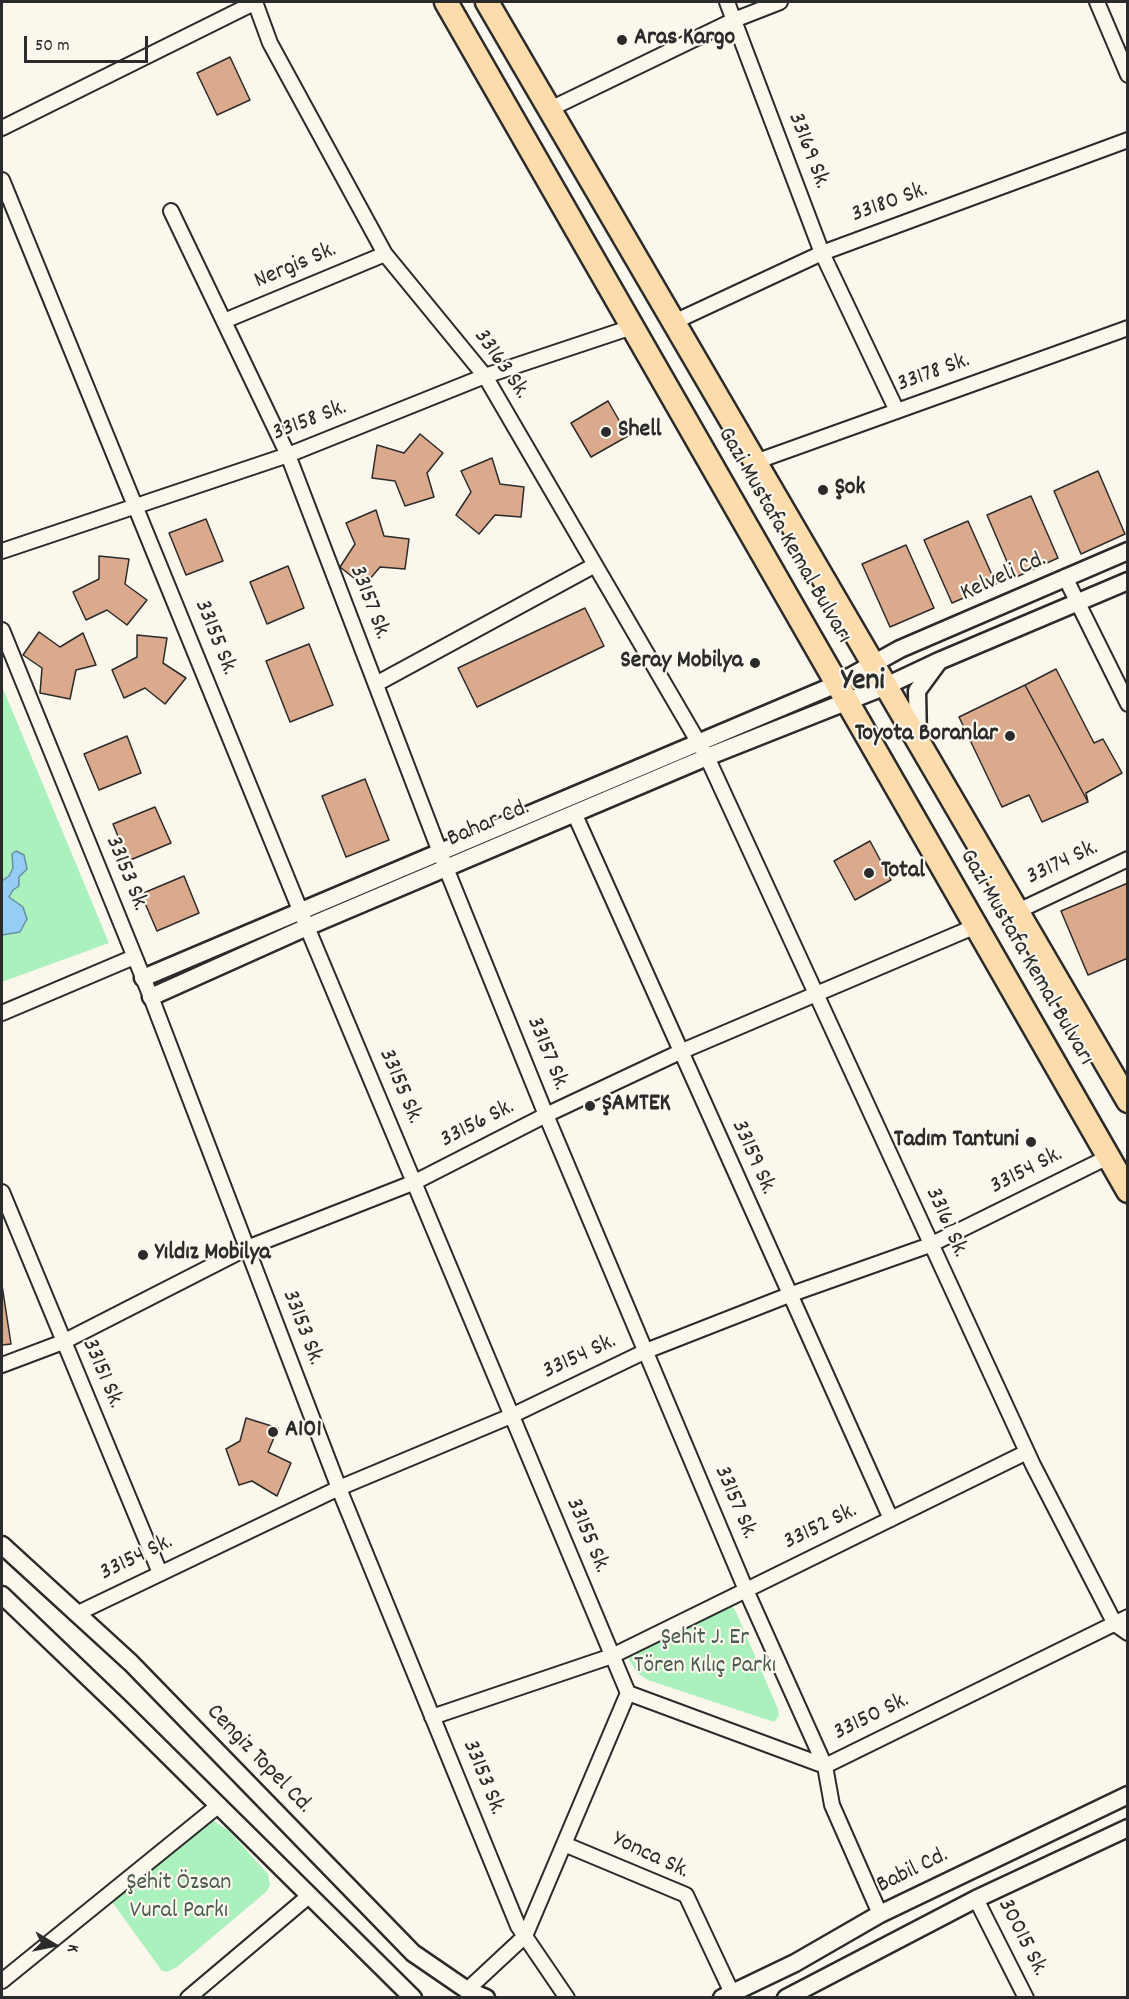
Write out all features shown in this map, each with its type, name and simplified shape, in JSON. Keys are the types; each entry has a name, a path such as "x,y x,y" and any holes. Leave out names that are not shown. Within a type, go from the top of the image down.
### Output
{"highway":[{"name":"Gazi Mustafa Kemal Bulvarı","path":"446,2 1128,1191"},
{"name":"Gazi Mustafa Kemal Bulvarı","path":"487,2 1128,1101"}],"street":[{"path":"2,128 256,2"},
{"name":"33163 Sk.","path":"256,2 270,43 385,254 485,376 707,757"},
{"name":"33169 Sk.","path":"727,2 822,253 897,411"},
{"path":"550,109 735,20 780,2"},
{"path":"1096,2 1128,75"},
{"name":"33180 Sk.","path":"674,322 822,253 1128,140"},
{"name":"33155 Sk.","path":"2,180 307,927 628,1693"},
{"name":"33157 Sk.","path":"171,211 288,455 446,868 546,1114 746,1590 825,1766 832,1805 880,1914"},
{"name":"Nergis Sk.","path":"224,321 385,254"},
{"name":"33158 Sk.","path":"2,551 288,455 485,376 632,327"},
{"name":"33178 Sk.","path":"755,462 1128,328"},
{"name":"Kelveli Cd.","path":"842,693 874,664 900,649 1128,551"},
{"path":"376,684 595,565"},
{"path":"1065,577 1128,704"},
{"path":"842,693 886,686 939,661 1128,581"},
{"name":"33153 Sk.","path":"2,630 151,997 339,1488 518,1926 567,1998"},
{"path":"900,649 916,673"},
{"path":"918,741 917,691 939,661"},
{"name":"Bahar Cd.","path":"143,978 698,742 842,693"},
{"name":"Bahar Cd.","path":"151,997 307,927 707,757 842,693"},
{"name":"33161 Sk.","path":"707,757 1027,1452 1121,1620"},
{"name":"33159 Sk.","path":"575,815 891,1519"},
{"name":"33174 Sk.","path":"1018,911 1128,859"},
{"name":"33156 Sk.","path":"2,1365 63,1341 247,1248 415,1182 546,1114 680,1052 976,926"},
{"path":"2,1012 134,957"},
{"name":"33154 Sk.","path":"76,1614 339,1488 511,1416 646,1351 789,1295 930,1245 1108,1157"},
{"name":"33151 Sk.","path":"2,1192 160,1573"},
{"name":"33152 Sk.","path":"432,1717 612,1656 1027,1452"},
{"name":"Cengiz Topel Cd.","path":"2,1545 130,1663 413,1953 467,1990 486,1998"},
{"path":"2,1595 219,1805 413,1998"},
{"path":"1121,1620 1128,1632"},
{"name":"33150 Sk.","path":"628,1693 825,1766 1121,1620"},
{"path":"467,1990 525,1936 628,1693"},
{"name":"Babil Cd.","path":"727,1995 795,1964 880,1914 1128,1795"},
{"path":"2,1981 219,1805"},
{"path":"786,1998 976,1899 1128,1828"},
{"name":"Yonca Sk.","path":"564,1844 686,1895 727,1995"},
{"path":"188,1998 310,1895"},
{"name":"30015 Sk.","path":"976,1899 1026,1998"}],"green space":[{"path":"2,686 109,943 2,982"},
{"name":"Şehit J. Er Tören Kılıç Parkı","path":"728,1599 736,1612 778,1709 779,1716 774,1722 648,1680 637,1673 627,1656 626,1645"},
{"name":"Şehit Özsan Vural Parkı","path":"209,1818 228,1830 268,1874 270,1885 267,1891 177,1967 167,1972 162,1971 110,1899"}],"water":[{"path":"16,851 24,855 27,869 19,877 19,886 9,897 23,907 27,919 20,932 2,935 2,881 9,876 13,868 12,854"}],"building":[{"path":"230,57 250,100 217,115 197,73"},
{"path":"608,401 628,436 591,457 571,423"},
{"path":"420,434 443,453 427,473 434,497 405,506 395,481 372,478 377,445 404,453"},
{"path":"492,458 500,484 524,487 521,517 495,515 479,534 456,515 471,492 461,471"},
{"path":"1098,471 1125,534 1081,554 1054,491"},
{"path":"1031,496 1058,558 1014,578 987,515"},
{"path":"376,510 384,536 409,539 405,569 380,567 364,586 340,567 355,544 346,523"},
{"path":"206,519 223,561 186,575 169,533"},
{"path":"968,521 996,584 952,603 924,540"},
{"path":"906,545 934,608 890,627 862,564"},
{"path":"99,556 129,559 125,584 147,600 127,625 107,610 86,620 73,592 99,579"},
{"path":"288,566 304,608 267,624 250,582"},
{"path":"585,608 604,646 477,707 458,668"},
{"path":"39,632 60,647 83,633 96,665 76,670 70,699 40,693 42,668 23,655"},
{"path":"137,635 167,638 163,663 186,678 165,704 145,688 124,698 112,670 137,657"},
{"path":"309,644 333,705 290,722 266,661"},
{"name":"Toyota Boranlar","path":"1056,669 1094,743 1103,739 1122,773 1086,793 1088,802 1025,685"},
{"name":"Toyota Boranlar","path":"1025,685 1088,802 1042,822 1029,795 1002,807 959,717"},
{"path":"127,736 141,773 99,790 84,754"},
{"path":"365,779 389,840 346,857 322,796"},
{"path":"155,807 171,843 128,861 113,824"},
{"path":"870,841 891,880 855,900 834,861"},
{"path":"184,876 199,913 157,931 141,894"},
{"path":"1128,883 1128,958 1088,975 1061,911"},
{"path":"2,1285 11,1344 2,1345"},
{"path":"246,1418 278,1428 268,1452 291,1463 277,1496 252,1481 239,1485 226,1449 240,1441"}],"place":[{"name":"Aras Kargo","path":"622,40"},
{"name":"Shell","path":"606,432"},
{"name":"Şok","path":"823,490"},
{"name":"Seray Mobilya","path":"755,663"},
{"name":"Toyota Boranlar","path":"1010,736"},
{"name":"Total","path":"869,873"},
{"name":"ŞAMTEK","path":"590,1106"},
{"name":"Tadım Tantuni","path":"1031,1142"},
{"name":"Yıldız Mobilya","path":"143,1255"},
{"name":"A101","path":"273,1432"}],"district":[{"name":"Yeni","path":"863,684"}]}
